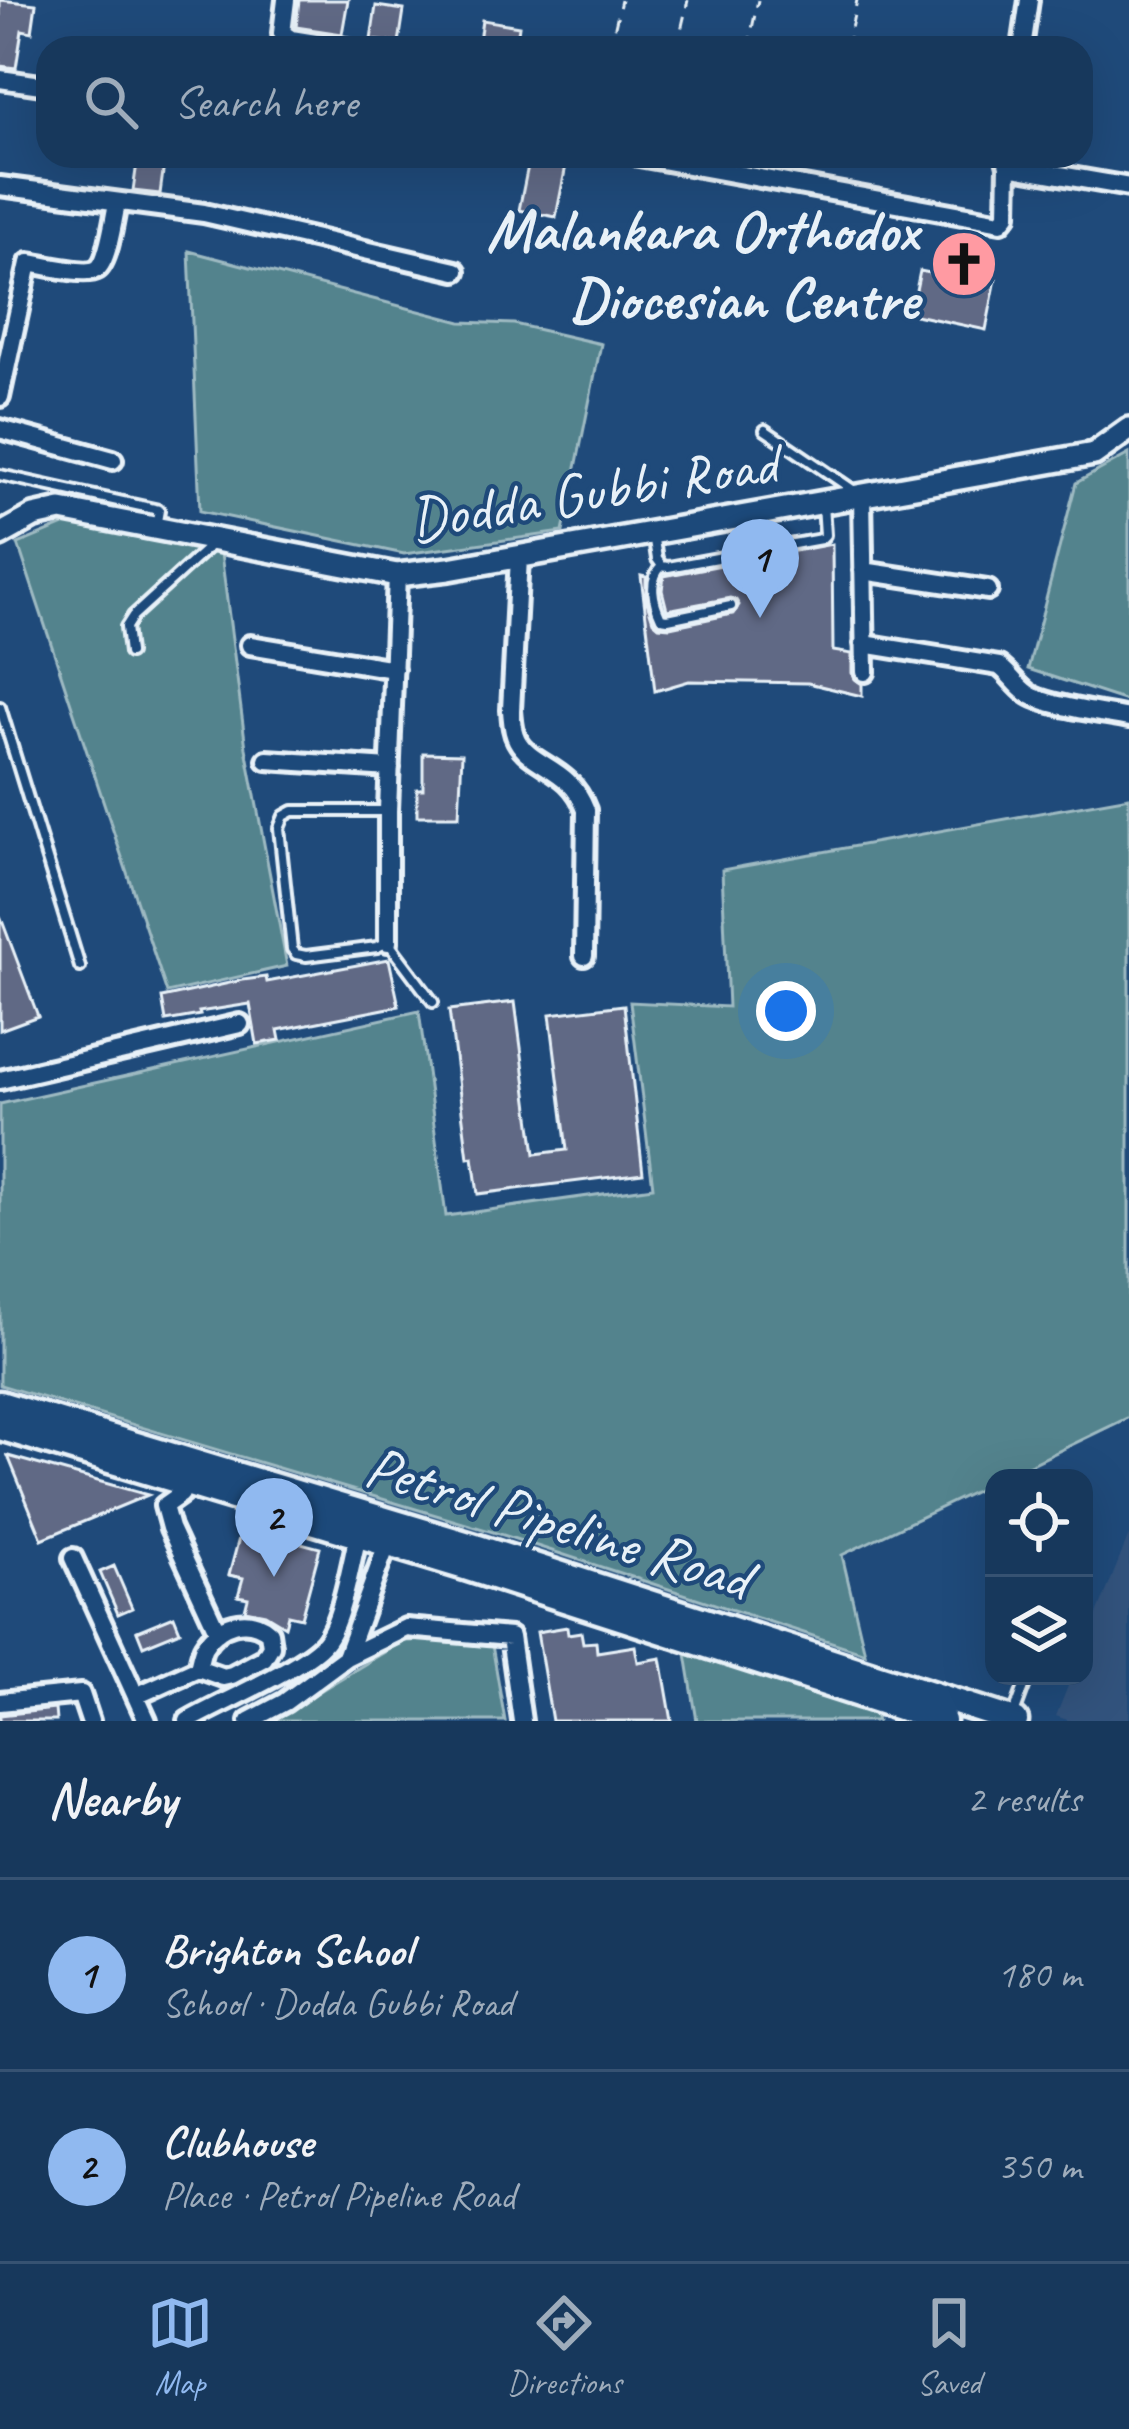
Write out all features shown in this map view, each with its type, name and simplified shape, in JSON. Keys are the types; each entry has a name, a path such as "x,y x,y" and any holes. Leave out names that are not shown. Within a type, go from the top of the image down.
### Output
{"main road":[{"name":"Petrol Pipeline Road","path":"0,1404 187,1480"},
{"name":"Petrol Pipeline Road","path":"0,1427 360,1525 782,1658 1012,1721"},
{"name":"Petrol Pipeline Road","path":"782,1658 943,1721"}],"street":[{"path":"286,0 282,33 286,36"},
{"path":"1024,36 1029,0"},
{"path":"0,79 36,84"},
{"path":"704,168 1001,222 1007,215 1005,168"},
{"path":"1045,168 1129,187"},
{"path":"0,186 204,214 456,271"},
{"path":"0,397 29,263 87,272 97,269 104,261 117,203"},
{"path":"0,429 113,460"},
{"name":"Dodda Gubbi Road","path":"0,535 34,516 62,510 397,575 1094,454 1129,429"},
{"path":"862,496 865,672"},
{"path":"519,557 511,710 514,734 520,746 579,792 586,810 584,956"},
{"path":"863,571 988,590"},
{"path":"388,942 397,575"},
{"path":"864,644 999,666 1024,692 1038,699 1129,718"},
{"path":"250,645 394,668"},
{"path":"267,760 390,768"},
{"path":"0,1080 240,1024"},
{"path":"187,1480 186,1513 170,1528 218,1632"},
{"path":"188,1721 322,1645 338,1614 360,1525"},
{"path":"346,1657 390,1534"},
{"path":"74,1558 147,1721"},
{"path":"136,1696 198,1668 232,1675 264,1658 271,1646 268,1632 254,1622 236,1622 204,1646 198,1668"},
{"path":"230,1698 247,1721 285,1702 346,1657 406,1628 510,1637 522,1721"},
{"path":"0,1702 81,1694 90,1721"}],"lane":[{"path":"765,430 862,496"},
{"path":"0,475 158,511 156,528"},
{"path":"653,533 657,559 668,567 821,539 825,535 823,503"},
{"path":"129,652 126,627 133,616 217,540"},
{"path":"662,566 652,581 661,618 731,606"},
{"path":"0,706 80,967"},
{"path":"388,811 293,811 284,816 279,828 292,949 306,956 388,942 433,1003"},
{"path":"1012,1721 1025,1685"}],"path":[{"path":"613,36 621,0"},
{"path":"680,36 688,0"},
{"path":"750,36 758,0"},
{"path":"850,36 857,0"}],"shaded area":[{"path":"1129,1535 1129,1721 1070,1721 1056,1716 1068,1685 1093,1685 1093,1625"}],"green space":[{"path":"189,251 461,322 514,324 601,344 563,532 404,554 200,511"},
{"path":"1129,454 1129,702 1028,669 1076,483"},
{"path":"76,520 221,554 246,748 287,966 167,993 18,544"},
{"path":"1129,797 1129,1417 1022,1469 985,1469 985,1486 842,1555 865,1653 503,1535 0,1385 0,1104 419,1011 446,1216 653,1187 630,1002 728,1007 722,870"},
{"path":"491,1639 505,1721 276,1721 403,1641"},
{"path":"686,1654 874,1711 877,1721 697,1721"}],"building":[{"path":"0,0 36,4 32,32 22,30 16,68 0,66"},
{"path":"299,0 348,0 342,34 296,27"},
{"path":"376,6 404,10 400,36 372,36"},
{"path":"482,20 519,26 518,36 480,36"},
{"path":"136,168 164,168 160,194 133,191"},
{"path":"528,168 565,168 556,217 519,210"},
{"path":"920,271 944,276 942,284 975,291 978,275 996,279 986,330 911,314"},
{"path":"832,544 833,651 852,654 852,673 862,684 862,696 808,683 689,681 655,691 641,576 646,577 653,621 670,627 733,614 739,605 730,598 667,610 664,576"},
{"path":"423,753 462,754 459,816 417,816"},
{"path":"0,919 38,1016 0,1030"},
{"path":"389,959 399,1006 278,1030 280,1040 257,1044 250,1004 166,1021 162,998 243,980 266,977 267,982"},
{"path":"515,1002 535,1154 567,1150 550,1014 624,1005 643,1173 478,1194 473,1157 468,1158 449,1010"},
{"path":"8,1456 148,1495 42,1539"},
{"path":"242,1527 320,1548 301,1618 288,1615 285,1626 265,1614 245,1610 248,1598 238,1596 243,1578 229,1575"},
{"path":"114,1566 132,1608 118,1614 100,1572"},
{"path":"174,1616 180,1631 143,1646 137,1631"},
{"path":"567,1627 568,1634 581,1632 583,1643 596,1642 597,1652 635,1646 638,1662 661,1658 672,1721 552,1721 537,1632"},
{"path":"55,1709 56,1721 0,1721 0,1715"}],"place":[{"name":"Malankara Orthodox Diocesian Centre","path":"964,264"},
{"name":"Brighton School","path":"760,618"},
{"name":"Clubhouse","path":"274,1577"}]}
